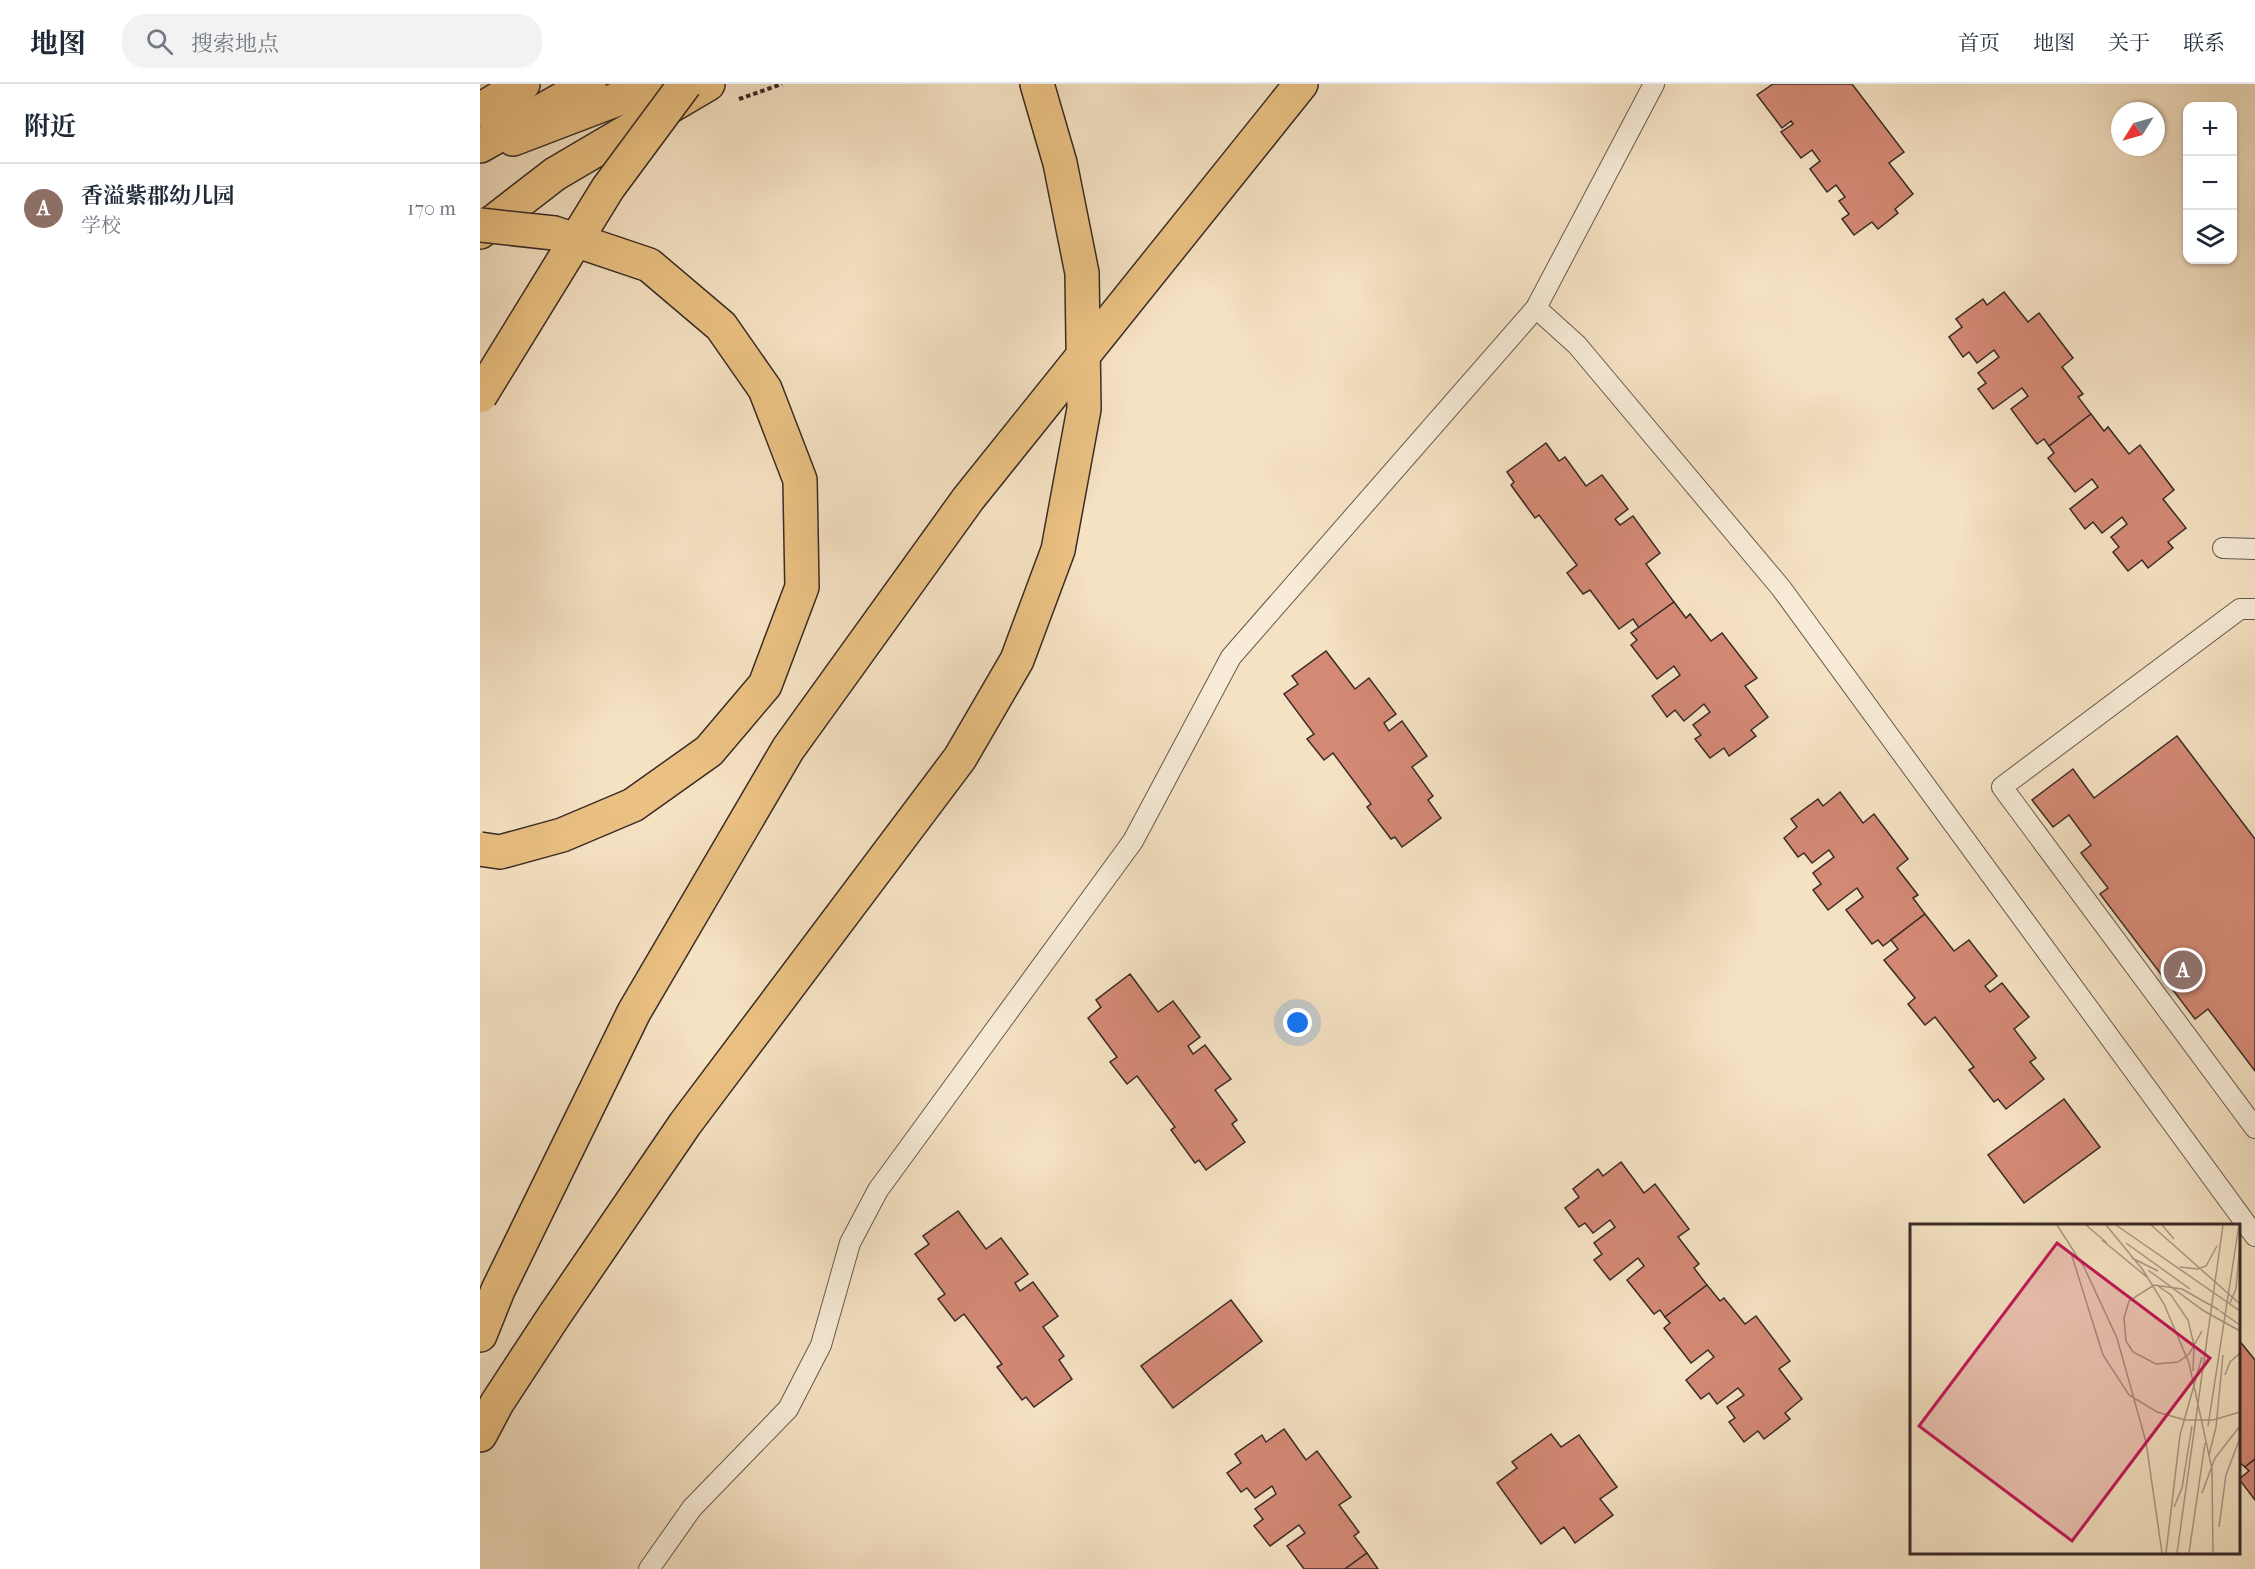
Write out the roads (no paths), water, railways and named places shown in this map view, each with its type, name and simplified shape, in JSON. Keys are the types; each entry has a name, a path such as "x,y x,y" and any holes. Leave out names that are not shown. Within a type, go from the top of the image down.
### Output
{"main road":[{"path":"480,110 523,84"},
{"path":"480,146 589,84"},
{"path":"480,151 657,84"},
{"path":"480,396 608,188 686,84"},
{"path":"480,232 555,174 708,84"},
{"path":"480,1435 497,1403 554,1316 685,1124 960,758 1017,660 1058,550 1084,409 1082,273 1060,163 1036,84"},
{"path":"480,1335 498,1290 634,1012 788,748 968,499 1300,84"},
{"path":"480,225 554,233 649,265 721,326 765,389 800,480 802,587 765,685 709,751 633,804 562,834 500,852 480,849"}],"lane":[{"path":"649,1569 692,1508 788,1409 821,1346 850,1243 878,1190 1133,841 1231,657 1536,308 1654,84"},
{"path":"1536,308 1577,345 1781,588 2255,1236"},
{"path":"2223,548 2255,549"},
{"path":"2255,609 2240,609 2002,787 2255,1128"},
{"path":"2233,1206 2255,1207"}],"place":[{"name":"香溢紫郡幼儿园","path":"2183,970"}]}
